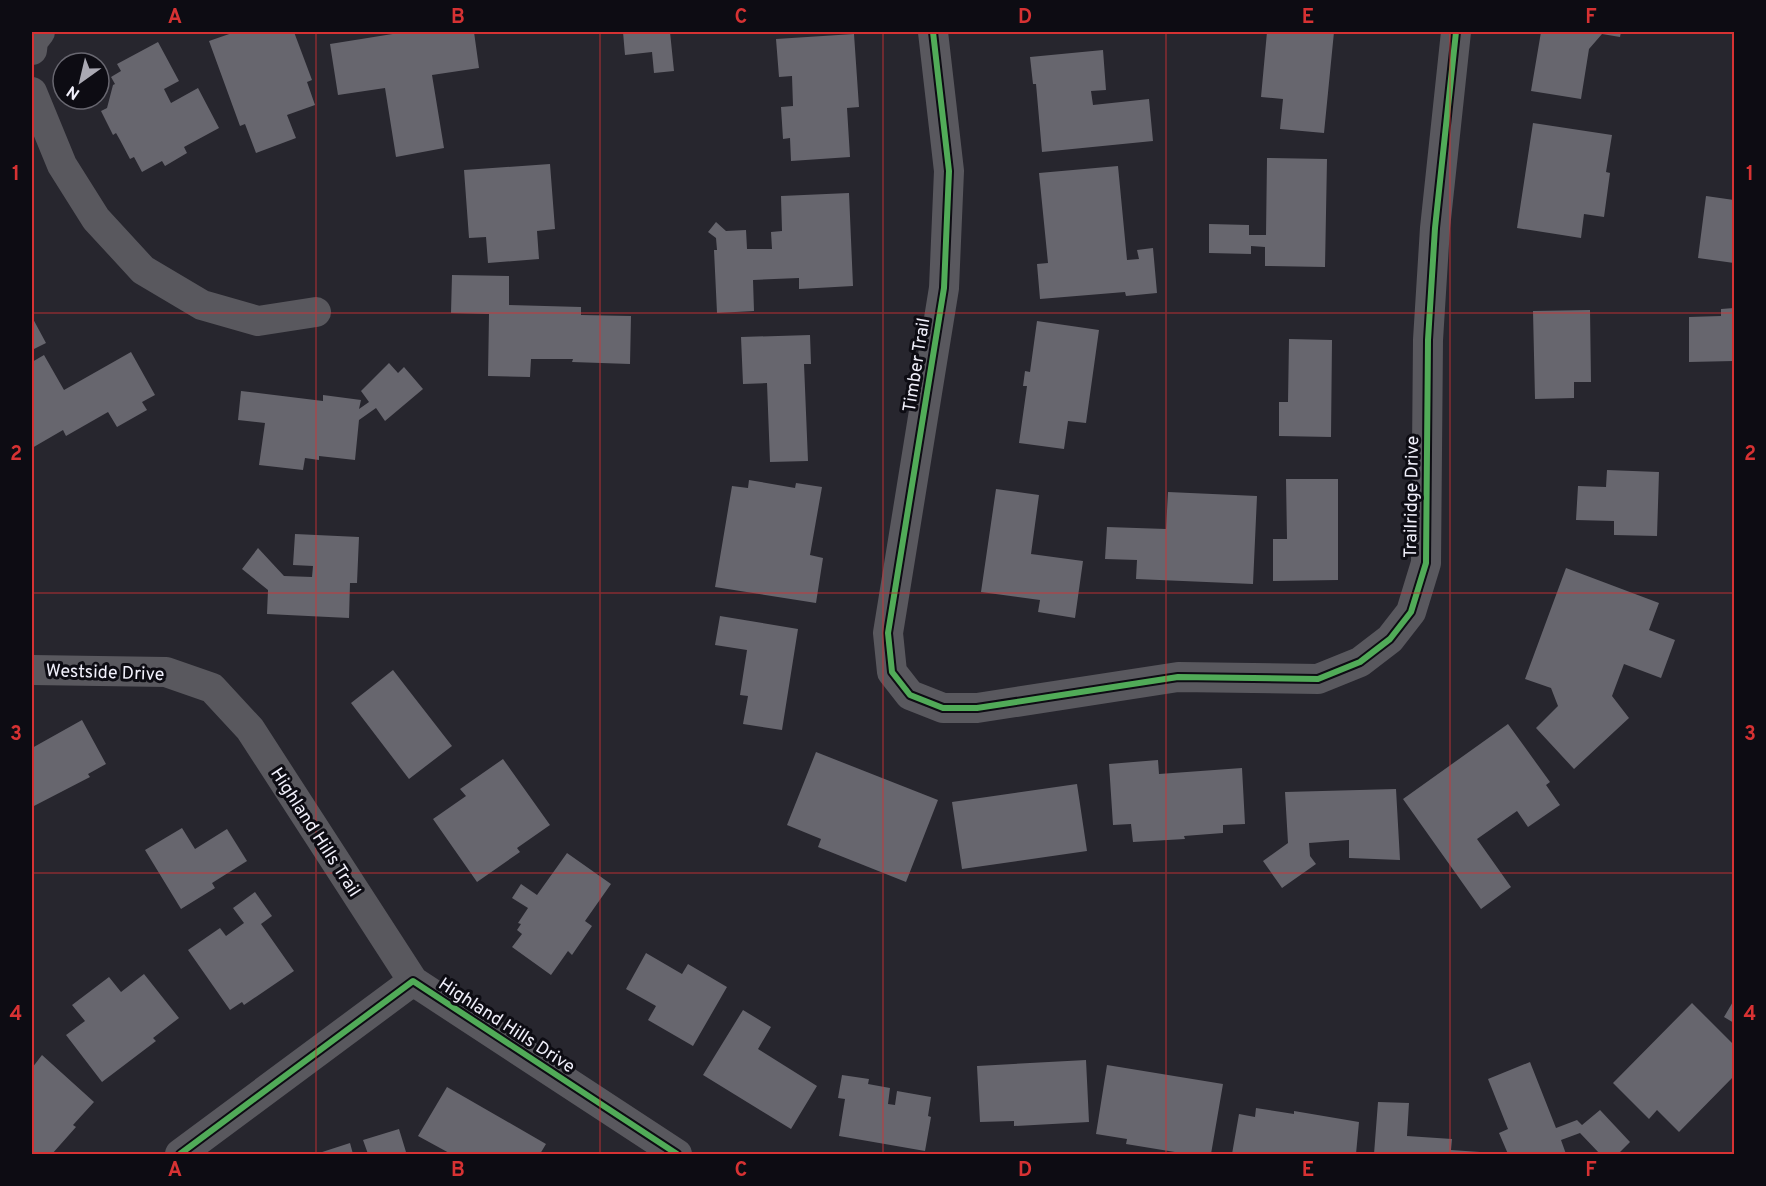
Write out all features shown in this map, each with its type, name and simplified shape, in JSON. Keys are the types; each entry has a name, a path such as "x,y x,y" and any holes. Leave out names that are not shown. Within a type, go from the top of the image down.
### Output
{"street":[{"path":"32,50 33,41 40,32"},
{"name":"Timber Trail","path":"910,695 892,672 888,633 944,288 949,171 933,32"},
{"name":"Trailridge Drive","path":"910,695 943,708 977,708 1178,677 1318,679 1360,662 1390,639 1410,612 1426,562 1428,340 1436,228 1456,32"},
{"path":"32,92 62,165 96,219 143,270 202,305 258,321 316,312"},
{"name":"Westside Drive","path":"32,670 166,672 212,688"},
{"name":"Highland Hills Trail","path":"212,688 250,729 413,981"},
{"name":"Highland Hills Drive","path":"180,1155 413,981 677,1155"}],"building":[{"path":"235,32 294,32 312,80 307,82 315,105 287,115 296,138 256,153 245,124 240,126 209,41"},
{"path":"405,32 474,32 479,68 432,75 444,148 396,157 385,88 338,95 330,44"},
{"path":"623,32 670,32 674,71 654,73 652,52 625,55"},
{"path":"1267,32 1334,32 1324,133 1280,129 1283,99 1261,97"},
{"path":"1541,32 1621,32 1620,37 1602,34 1589,49 1581,99 1531,91"},
{"path":"854,34 859,107 847,108 850,157 791,161 790,138 783,139 781,107 793,106 792,76 779,77 776,39"},
{"path":"158,42 179,81 164,89 171,103 198,88 219,128 184,147 187,153 165,166 162,161 142,172 134,157 130,159 116,133 113,135 101,111 111,111 111,93 115,84 111,77 121,71 117,64"},
{"path":"1103,50 1106,90 1091,91 1093,105 1149,99 1153,141 1042,152 1036,84 1033,84 1030,57"},
{"path":"1533,123 1612,135 1606,172 1610,173 1604,217 1584,214 1581,238 1517,228"},
{"path":"1267,158 1327,159 1325,267 1265,266 1265,247 1251,246 1251,254 1209,253 1209,224 1249,225 1249,235 1266,235"},
{"path":"550,164 555,229 537,231 539,259 488,263 486,237 469,238 464,170"},
{"path":"1118,166 1127,260 1139,259 1137,250 1153,248 1157,293 1126,296 1125,292 1040,299 1037,264 1048,263 1039,173"},
{"path":"849,193 853,286 799,289 799,278 753,280 754,311 717,313 714,250 717,250 716,238 708,232 716,222 726,231 746,230 747,249 772,249 771,232 782,231 781,196"},
{"path":"1706,196 1734,200 1734,263 1698,258"},
{"path":"452,275 509,276 509,305 581,307 581,315 631,316 630,364 572,362 573,359 531,359 530,377 488,376 489,314 451,313"},
{"path":"1734,308 1734,361 1689,362 1689,317 1721,316 1721,309"},
{"path":"1590,310 1591,382 1574,382 1574,398 1535,399 1533,311"},
{"path":"32,317 46,343 32,350"},
{"path":"1037,321 1099,330 1086,423 1068,421 1064,449 1019,443 1027,386 1023,386 1025,371 1030,372"},
{"path":"810,335 811,364 804,364 808,461 770,462 767,383 743,384 741,337"},
{"path":"1289,339 1332,340 1331,437 1279,436 1279,402 1288,402"},
{"path":"131,352 155,395 142,402 147,410 117,427 108,412 66,436 63,430 32,448 32,362 44,355 64,390"},
{"path":"389,363 398,373 404,367 423,389 385,421 376,408 359,420 355,460 319,456 319,460 305,458 303,470 259,465 265,423 238,420 241,391 323,401 323,395 361,400 359,409 369,402 361,391"},
{"path":"1607,470 1659,472 1657,536 1614,535 1614,521 1576,520 1578,486 1606,487"},
{"path":"1286,479 1338,479 1338,580 1273,581 1273,539 1287,539"},
{"path":"749,480 795,488 796,483 822,487 810,555 823,558 816,603 715,587 732,486 748,488"},
{"path":"996,489 1039,495 1031,554 1083,561 1075,618 1038,612 1040,600 981,592"},
{"path":"1168,492 1257,496 1253,584 1136,579 1137,560 1105,559 1107,527 1166,529"},
{"path":"295,534 359,537 357,583 350,583 349,618 267,614 268,590 242,569 258,548 284,576 312,577 313,566 293,565"},
{"path":"1566,568 1659,603 1649,630 1675,640 1661,678 1624,664 1612,696 1629,718 1574,769 1536,728 1558,706 1551,688 1525,679"},
{"path":"720,616 798,629 782,730 743,724 748,696 740,695 747,650 715,645"},
{"path":"393,670 452,746 409,779 351,703"},
{"path":"82,720 106,764 88,774 90,777 32,807 32,748"},
{"path":"1508,724 1550,782 1546,785 1560,805 1528,827 1517,811 1477,839 1511,887 1481,909 1403,799"},
{"path":"816,752 938,800 906,882 818,847 821,839 787,825"},
{"path":"503,759 550,825 517,848 520,852 477,882 433,819 466,796 460,789"},
{"path":"1158,760 1159,774 1242,768 1245,824 1223,825 1223,833 1184,836 1185,839 1133,842 1131,824 1113,825 1109,764"},
{"path":"1077,784 1087,851 962,869 952,802"},
{"path":"1396,789 1400,860 1349,858 1349,840 1309,843 1310,856 1316,864 1282,888 1263,861 1288,843 1285,792"},
{"path":"182,828 195,849 227,829 247,861 212,883 215,888 181,909 145,850"},
{"path":"567,853 611,884 585,921 592,926 572,955 568,951 551,975 512,947 522,934 517,930 521,924 518,923 528,908 512,898 521,884 537,895"},
{"path":"255,892 272,916 261,924 294,971 244,1005 242,1002 230,1010 188,950 220,928 226,936 244,923 233,908"},
{"path":"646,953 682,974 688,964 727,987 693,1046 648,1020 656,1006 626,989"},
{"path":"144,974 179,1018 153,1038 156,1041 102,1082 66,1035 85,1021 72,1005 109,977 121,992"},
{"path":"1734,1000 1734,1023 1724,1017"},
{"path":"1692,1003 1734,1045 1734,1076 1679,1132 1657,1110 1649,1119 1613,1083"},
{"path":"743,1010 771,1027 758,1049 817,1086 791,1129 703,1075"},
{"path":"42,1055 94,1102 73,1125 76,1127 52,1154 32,1154 32,1068"},
{"path":"1086,1060 1089,1122 1014,1126 1014,1121 980,1122 977,1066"},
{"path":"1530,1062 1556,1128 1577,1120 1582,1125 1600,1110 1630,1142 1618,1154 1600,1154 1580,1133 1561,1140 1566,1154 1508,1154 1499,1133 1508,1129 1488,1079"},
{"path":"1107,1065 1223,1084 1211,1154 1187,1154 1126,1144 1127,1139 1096,1134"},
{"path":"842,1075 869,1079 868,1084 890,1088 888,1104 895,1105 897,1091 931,1097 928,1116 931,1117 925,1151 839,1136 845,1099 838,1098"},
{"path":"447,1087 546,1144 540,1154 451,1154 418,1136"},
{"path":"1378,1102 1409,1103 1407,1136 1452,1139 1451,1150 1480,1152 1480,1154 1374,1154"},
{"path":"1256,1108 1294,1114 1294,1111 1359,1122 1356,1154 1232,1154 1239,1114 1255,1117"},
{"path":"399,1129 406,1152 404,1154 368,1154 363,1140"},
{"path":"350,1143 353,1154 316,1154"}],"cycle path":[{"path":"933,32 949,171 944,288 888,633 892,672 910,695 943,708 977,708 1178,677 1318,679 1360,662 1390,639 1411,612 1426,563 1428,340 1435,228 1456,32"},
{"path":"180,1154 413,981 677,1154"}]}
